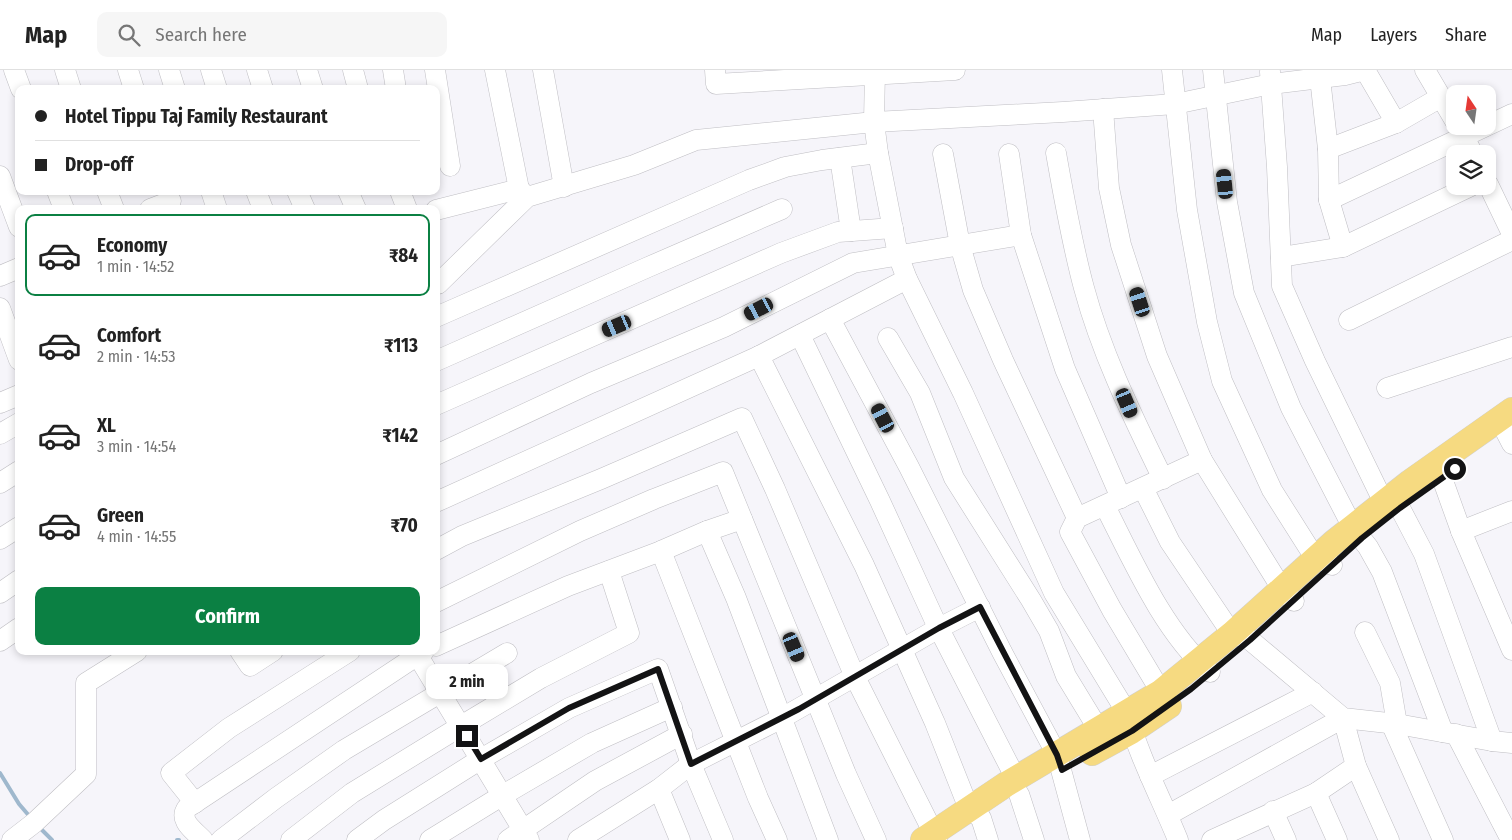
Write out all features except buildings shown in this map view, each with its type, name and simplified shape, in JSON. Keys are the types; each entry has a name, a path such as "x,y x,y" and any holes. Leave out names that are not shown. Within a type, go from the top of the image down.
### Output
{"main road":[{"path":"935,838 980,822 1017,786 1129,722 1166,698 1241,637 1323,561 1392,505 1508,426"}],"street":[{"path":"14,70 19,85"},
{"path":"65,70 70,85"},
{"path":"128,70 133,85"},
{"path":"169,70 174,85"},
{"path":"210,70 216,85"},
{"path":"257,70 262,85"},
{"path":"307,70 312,85"},
{"path":"353,70 357,85"},
{"path":"393,70 395,85"},
{"path":"435,70 437,85"},
{"path":"494,70 523,193"},
{"path":"543,70 564,187"},
{"path":"715,70 716,84 874,72 955,70"},
{"path":"1172,70 1187,210 1207,322 1222,381 1272,490 1323,561"},
{"path":"1213,70 1227,202 1244,293 1291,408 1358,533 1382,572 1449,733 1511,840"},
{"path":"440,209 564,187 634,165 696,140 874,122 1175,104 1215,96 1271,77 1320,78 1365,70 1396,123"},
{"path":"1425,70 1446,105"},
{"path":"874,72 874,122 878,153 898,255 907,280 963,393 1054,593 1129,722 1178,840"},
{"path":"1271,77 1282,286 1315,362 1392,505 1424,554 1507,744"},
{"path":"1320,78 1328,149 1328,200 1343,247"},
{"path":"1328,149 1396,123 1441,97"},
{"path":"440,102 450,166"},
{"path":"1103,109 1109,188 1121,245 1157,356 1202,460 1288,595"},
{"path":"1496,121 1512,114"},
{"path":"1328,200 1461,135"},
{"path":"440,298 443,314 749,180 784,167 878,153"},
{"path":"1056,153 1084,288 1106,355 1163,479"},
{"path":"943,154 960,246 973,290 985,320 1078,518"},
{"path":"1009,154 1021,235 1065,368 1113,502 1159,610 1204,667"},
{"path":"840,158 851,231"},
{"path":"0,176 15,216"},
{"path":"440,279 523,193"},
{"path":"1281,257 1343,247 1452,195"},
{"path":"1493,195 1512,234"},
{"path":"159,205 171,200"},
{"path":"440,360 782,209"},
{"path":"440,403 782,254 838,232 893,228"},
{"path":"440,453 591,383 724,327 853,263 1021,235"},
{"path":"1349,320 1512,240"},
{"path":"0,276 15,270"},
{"path":"440,500 759,356 907,280"},
{"path":"0,308 15,349"},
{"path":"830,319 909,467 1059,762 1080,840"},
{"path":"800,335 939,628 1017,786 1034,840"},
{"path":"888,338 920,393 954,478 1049,632 1066,676 1103,737"},
{"path":"1387,388 1512,347"},
{"path":"759,356 864,565 980,822"},
{"path":"0,403 15,397"},
{"path":"440,548 462,536 742,418 775,489 855,677 935,838"},
{"path":"0,434 15,425"},
{"path":"1166,698 1112,610 1070,532 1078,518 1202,460"},
{"path":"440,600 580,531 723,472 846,774 876,840"},
{"path":"1438,472 1512,650"},
{"path":"0,483 15,473"},
{"path":"1143,488 1170,542 1241,637 1344,718 1394,724 1507,744"},
{"path":"1462,531 1512,511"},
{"path":"440,644 568,586 661,551 706,531 742,519"},
{"path":"706,531 736,598 828,840"},
{"path":"661,551 735,741 777,840"},
{"path":"291,840 352,794 460,726 541,678 629,633 609,571"},
{"path":"0,593 15,583"},
{"path":"578,840 659,789 691,764 782,718 939,628 980,607"},
{"path":"0,641 15,631"},
{"path":"1365,632 1390,683 1394,724 1443,840"},
{"path":"221,840 344,750 507,653"},
{"path":"12,840 34,823 86,774 86,683 131,655"},
{"path":"243,655 250,666 267,655"},
{"path":"195,803 171,773 229,728 344,655"},
{"path":"203,840 185,821 184,816 187,808 415,655"},
{"path":"421,655 440,693 503,795 520,837 596,781 682,734"},
{"path":"357,840 384,820 481,759 569,708 658,669 691,764 723,840"},
{"path":"1150,776 1313,692"},
{"path":"430,840 592,744 672,707"},
{"path":"1344,718 1356,766 1389,840"},
{"path":"1168,815 1344,718"},
{"path":"1212,840 1316,793 1356,766"},
{"path":"659,789 680,840"},
{"path":"1316,793 1337,840"},
{"path":"1273,811 1286,840"}],"waterway":[{"path":"0,773 19,804 31,818"},
{"path":"39,827 52,840"}],"route":[{"path":"467,736 481,759 569,708 658,669 691,764 799,709 939,628 980,607 1057,755 1062,770 1132,731 1191,689 1250,640 1362,538 1455,469"}]}
